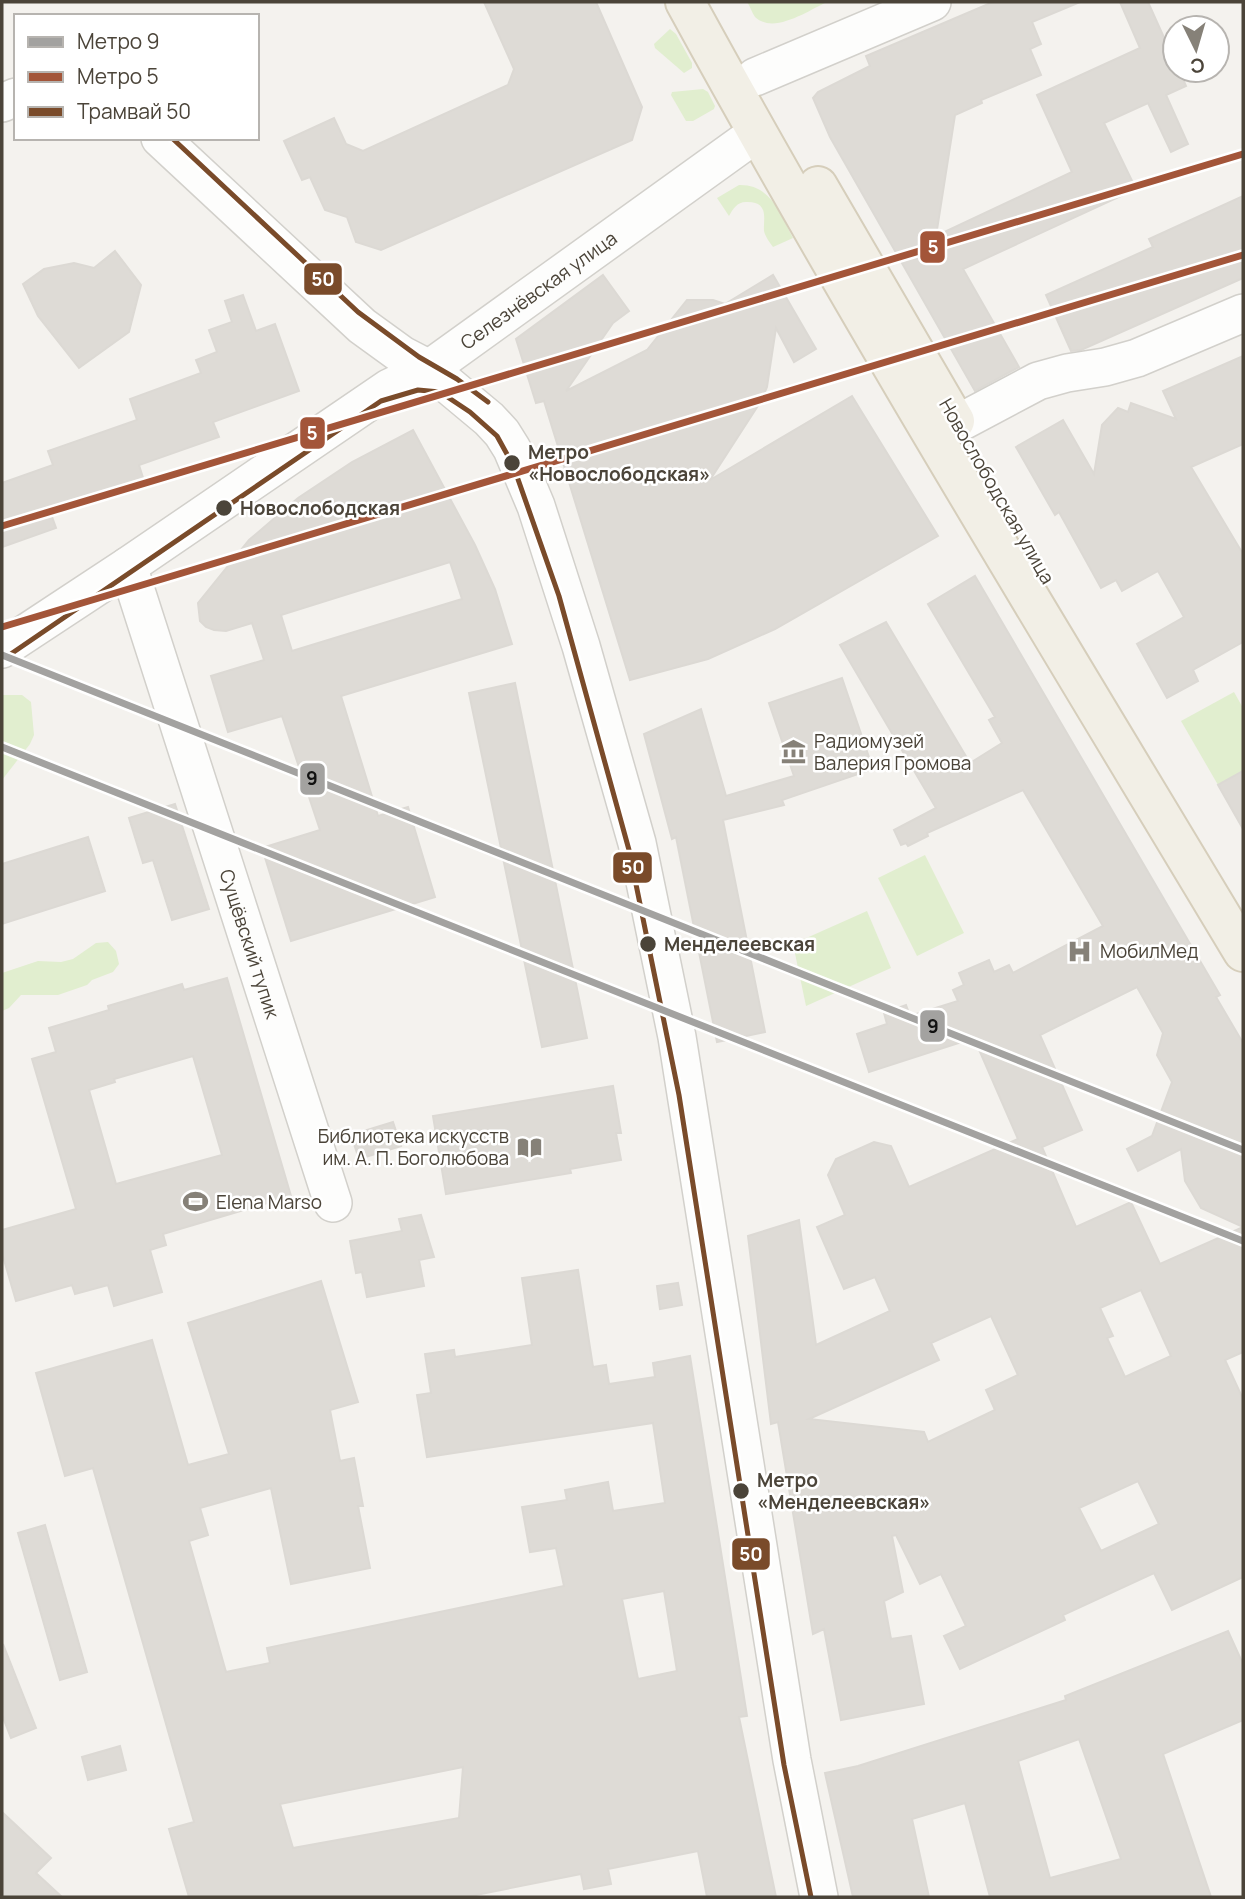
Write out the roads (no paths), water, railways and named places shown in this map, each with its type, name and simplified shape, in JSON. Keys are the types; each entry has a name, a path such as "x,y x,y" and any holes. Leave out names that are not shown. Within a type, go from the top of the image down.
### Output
{"main road":[{"name":"Новослободская улица","path":"685,2 825,254 1243,952"},
{"name":"Новослободская улица","path":"713,2 957,424 1243,902"}],"street":[{"path":"755,77 932,2"},
{"name":"Селезнёвская улица","path":"2,649 389,388 429,369 757,133"},
{"path":"162,140 352,318 388,346 429,369 489,419 502,433 517,457 536,506 566,594 637,844 681,1056 786,1725 819,1897"},
{"path":"957,424 1038,382 1066,373 1105,367 1137,358 1243,313"},
{"name":"Сущёвский тупик","path":"128,566 333,1203"}],"metro line":[{"name":"5","path":"2,526 1243,154"},
{"name":"5","path":"2,627 1243,255"},
{"name":"9","path":"2,655 1243,1150"},
{"name":"9","path":"2,747 1243,1241"}],"tram line":[{"name":"50","path":"174,140 358,312 419,357 457,379 488,402"},
{"name":"50","path":"2,660 381,401 418,390 440,392 470,412 497,436 513,465 559,596 629,850 679,1095 784,1765 811,1897"}],"place":[{"name":"Метро «Новослободская»","path":"512,463"},
{"name":"Новослободская","path":"224,508"},
{"name":"Радиомузей Валерия Громова","path":"794,752"},
{"name":"Менделеевская","path":"648,944"},
{"name":"МобилМед","path":"1080,951"},
{"name":"Библиотека искусств им. А. П. Боголюбова","path":"529,1147"},
{"name":"Elena Marso","path":"196,1202"},
{"name":"Метро «Менделеевская»","path":"741,1491"}]}
